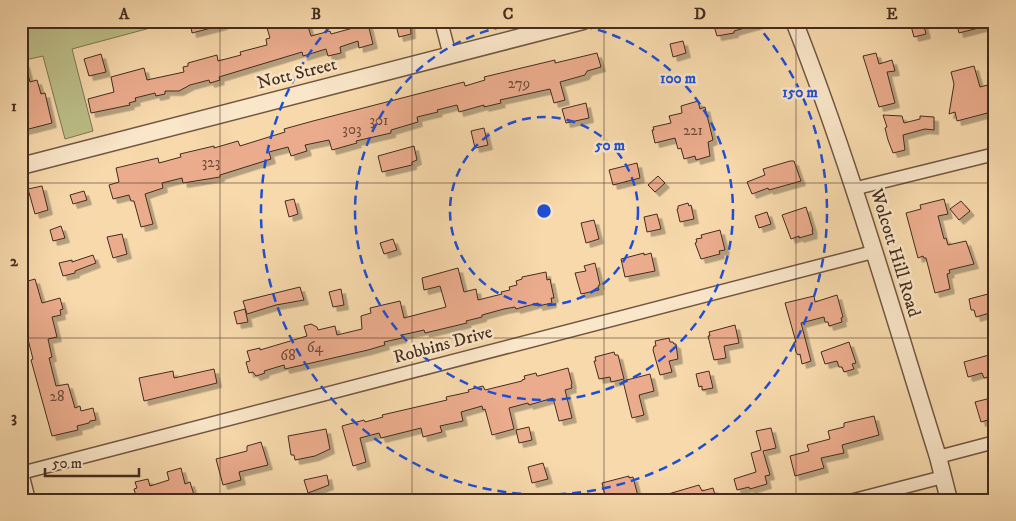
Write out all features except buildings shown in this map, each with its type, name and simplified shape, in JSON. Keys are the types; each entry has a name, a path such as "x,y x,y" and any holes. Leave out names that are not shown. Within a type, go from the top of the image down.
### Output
{"street":[{"path":"441,21 450,56"},
{"name":"Nott Street","path":"21,166 583,21"},
{"name":"Wolcott Hill Road","path":"794,21 854,189 938,457 949,500"},
{"path":"854,189 995,154"},
{"name":"Robbins Drive","path":"22,472 873,252"},
{"path":"938,457 995,442"},
{"path":"22,472 30,500"},
{"path":"854,500 943,477"}],"green space":[{"path":"21,21 176,21 72,49 93,131 65,139 43,56 21,61"}]}
